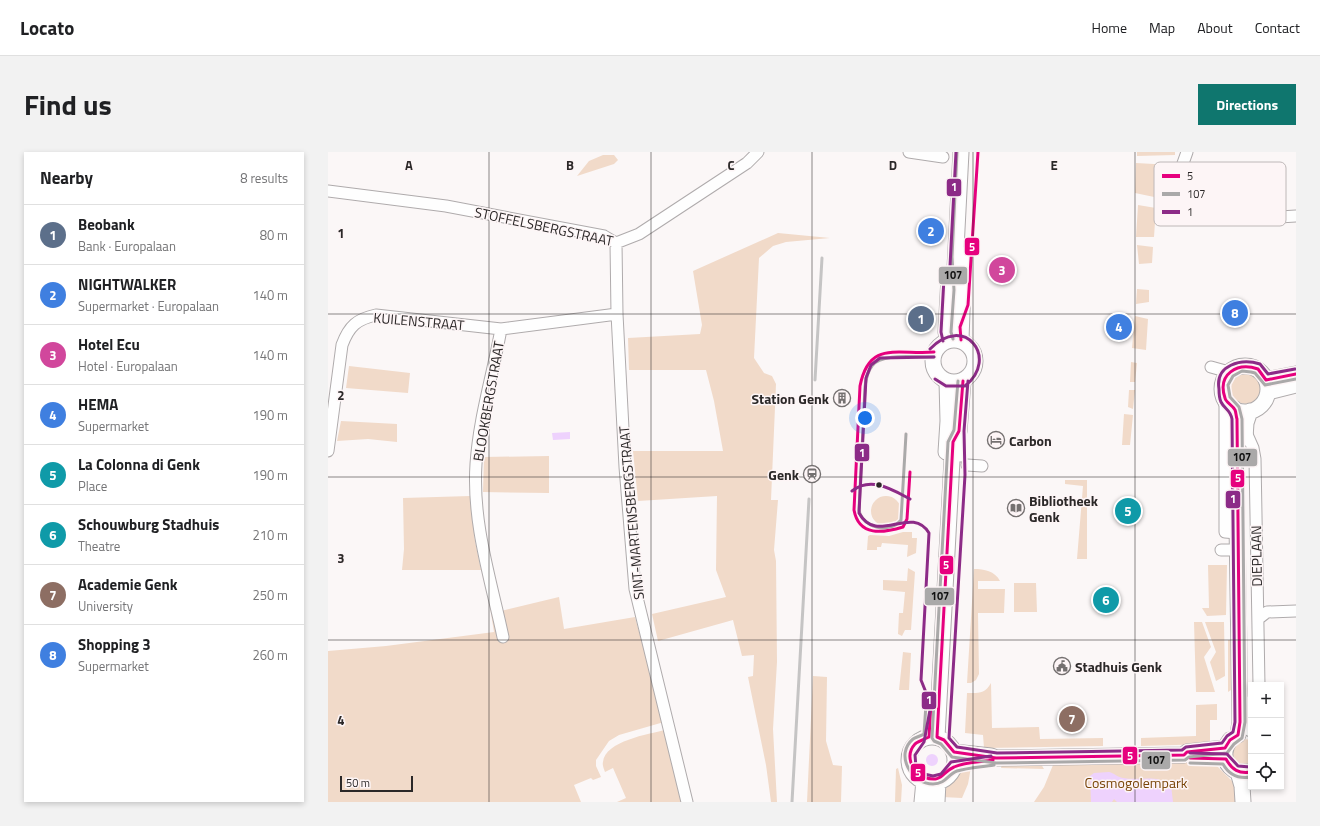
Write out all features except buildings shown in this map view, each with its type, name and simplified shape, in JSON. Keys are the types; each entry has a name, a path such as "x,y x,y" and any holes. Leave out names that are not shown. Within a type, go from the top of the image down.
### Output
{"main road":[{"path":"933,737 953,442 959,430 963,381 973,371 975,359 970,347 956,336 946,332 948,270 955,268 961,152"},
{"path":"956,336 969,152"},
{"path":"956,336 942,343 935,350 932,358 932,364 937,374 947,381 963,381"},
{"path":"1241,366 1252,367 1261,372 1267,386 1261,405 1250,411 1230,404 1223,384 1229,372 1241,366"},
{"path":"1267,386 1296,374"},
{"path":"933,737 947,429 947,381"},
{"path":"1267,386 1296,385"},
{"name":"DIEPLAAN","path":"1230,404 1237,419 1231,532 1237,550 1240,722 1246,733"},
{"name":"DIEPLAAN","path":"1246,733 1245,430 1250,411"},
{"path":"1243,802 1242,786 1244,772 1230,767 1225,754 1230,740 1246,733"},
{"path":"922,802 931,781 950,774 953,768 954,752 947,743 933,737 915,745 910,758 911,769 931,781 937,802"},
{"path":"954,752 992,756 996,758 1184,755 1187,752 1225,754"},
{"path":"953,768 991,762 996,758"},
{"path":"1252,790 1252,802"}],"street":[{"name":"STOFFELSBERGSTRAAT","path":"328,191 446,206 492,214 604,236 616,243 639,234 747,163 758,152"},
{"path":"909,152 943,157"},
{"path":"1183,162 1187,152"},
{"path":"1286,217 1296,216"},
{"name":"SINT-MARTENSBERGSTRAAT","path":"616,243 617,314 625,467 635,589 687,802"},
{"path":"956,336 968,305 970,271"},
{"name":"KUILENSTRAAT","path":"328,451 342,345 346,334 362,318 376,315 501,329 617,314"},
{"name":"BLOOKBERGSTRAAT","path":"501,329 479,434 475,490 477,521 482,548 503,638"},
{"path":"1211,367 1229,372"},
{"path":"959,430 963,460 982,466"},
{"name":"DIEPLAAN","path":"1245,430 1253,448 1255,459 1258,682"},
{"path":"1222,550 1237,550"},
{"path":"1258,619 1267,612 1296,611"}],"green space":[{"path":"1137,152 1175,152 1175,155 1137,156"},
{"path":"603,155 614,155 618,160 614,164 577,176 589,161"},
{"path":"1136,163 1154,164 1154,197 1135,193"},
{"path":"1138,205 1154,208 1154,237 1136,237"},
{"path":"778,233 830,238 786,242 773,246 759,258 754,358 764,373 772,376 776,384 771,500 778,500 774,550 776,561 777,662 773,729 777,802 771,802 766,765 748,677 753,676 754,655 742,656 733,620 658,641 652,614 726,597 716,570 717,496 638,501 633,451 723,451 714,401 706,370 629,370 628,338 700,334 702,325 693,271"},
{"path":"1137,245 1153,247 1152,263 1139,264"},
{"path":"1137,289 1149,290 1149,302 1136,304"},
{"path":"1135,316 1148,319 1146,350 1132,348"},
{"path":"1131,362 1137,363 1135,382 1130,382"},
{"path":"349,366 410,373 408,393 346,388"},
{"path":"1246,374 1256,379 1261,389 1256,399 1246,404 1236,399 1231,389 1236,379"},
{"path":"1129,390 1135,390 1133,409 1128,407"},
{"path":"1124,414 1133,415 1130,445 1122,445"},
{"path":"341,421 397,424 397,442 368,439 337,441"},
{"path":"549,456 549,493 483,492 484,457"},
{"path":"1065,480 1087,480 1087,559 1077,559 1083,486 1065,484"},
{"path":"470,496 475,541 481,570 402,570 404,549 403,498"},
{"path":"886,496 892,497 900,505 900,517 892,525 886,526 880,525 872,517 871,511 872,505 880,497"},
{"path":"903,532 912,532 912,538 917,538 916,553 907,557 908,545 882,543 881,547 877,547 877,550 867,550 868,536 870,535 889,536"},
{"path":"1208,565 1227,565 1226,615 1207,616 1202,608 1209,608"},
{"path":"908,568 915,572 911,630 905,630 902,636 898,634 899,613 903,613 905,592 883,590 883,580 907,581"},
{"path":"974,569 989,571 998,578 1000,581 978,581 978,589 1005,589 1004,613 978,613 979,674 976,680 971,683 967,683"},
{"path":"1014,583 1036,583 1037,612 1014,612"},
{"path":"559,597 564,629 635,617 664,722 619,735 609,741 596,760 596,766 601,777 593,780 591,778 574,785 581,802 328,802 328,651 386,646 494,632 489,601 493,601 501,611"},
{"path":"1194,622 1202,622 1211,647 1204,657 1215,692 1196,692"},
{"path":"1205,622 1224,622 1225,676 1216,681 1210,662 1216,652"},
{"path":"1228,640 1236,640 1234,688 1228,692"},
{"path":"903,652 911,653 909,690 899,690"},
{"path":"813,676 827,677 826,741 833,765 842,766 841,802 807,802"},
{"path":"991,683 992,728 1039,727 1040,739 1103,738 1103,746 984,748 983,735 965,733 967,693 984,691"},
{"path":"1217,704 1217,720 1210,720 1210,744 1141,746 1141,738 1196,736 1196,705"},
{"path":"665,730 682,802 617,802 626,798 613,768 605,772 603,763 606,755 611,749 619,744 639,736"},
{"path":"1248,740 1248,767 1236,765 1233,757 1232,749 1239,741"},
{"name":"Cosmogolempark","path":"1131,761 1209,762 1210,765 1217,766 1234,783 1238,802 1034,802 1044,787 1053,765 1056,763"},
{"path":"1002,764 1041,764 1044,769 1001,768"},
{"path":"971,767 968,784 962,798 942,797 954,779"},
{"path":"898,768 902,785 901,802 895,802 896,769"}],"shaded area":[{"path":"570,432 570,439 553,440 552,433"},
{"path":"934,754 937,755 937,765 930,766 927,765 926,758 927,755"},
{"path":"1109,772 1123,778 1154,779 1165,782 1171,785 1173,802 1117,802 1114,799 1112,802 1091,802 1090,776 1094,773"}],"railway":[{"path":"815,380 822,258"},
{"path":"792,802 809,499"}],"transit line":[{"name":"1","path":"943,341 941,332 944,278 950,266 956,152"},
{"name":"107","path":"953,339 951,332 954,290 952,257 957,152"},
{"name":"5","path":"961,340 960,327 968,305 978,152"},
{"name":"1","path":"930,349 943,339 955,336 965,338 973,344 978,352 979,363 975,375 965,386 946,386 935,379"},
{"name":"5","path":"910,472 907,519 903,527 888,531 873,531 866,529 861,525 854,510 860,386 864,371 870,362 878,356 886,353 934,352"},
{"name":"107","path":"906,434 901,520 896,525 890,527 883,528 870,525 861,516 859,510 866,378 870,368 883,359 892,357 934,357"},
{"name":"1","path":"934,357 880,358 871,365 866,378 859,513 866,522 875,526 913,522 922,525 929,533 921,680 929,700 930,710 924,742 915,755 916,767 924,774 933,776 941,774 951,762 991,756"},
{"name":"1","path":"968,381 964,431 965,475 949,738 957,747 997,753 1182,750 1186,747 1222,743 1227,736 1233,732 1235,722 1232,419 1230,413 1220,400 1219,381 1221,374 1231,365 1245,362 1260,364 1268,374 1295,369"},
{"name":"5","path":"963,381 959,431 953,442 937,737 944,740 954,752 996,758 1184,755 1187,752 1225,748 1230,740 1238,735 1240,722 1237,419 1234,408 1225,398 1223,390 1224,382 1226,376 1231,372 1243,367 1258,369 1266,380 1296,374"},
{"name":"107","path":"958,381 954,430 948,442 932,738 934,741 941,744 952,757 996,763 1185,760 1189,757 1227,753 1234,744 1242,738 1245,722 1242,419 1239,407 1230,397 1228,385 1233,376 1242,371 1255,373 1265,385 1296,379"},
{"name":"1","path":"852,491 859,487 874,484 896,491 910,499"},
{"name":"107","path":"926,704 924,734 913,739 905,753 905,760 912,774 925,783 937,784 944,781 954,772 994,765"},
{"name":"5","path":"931,704 929,737 915,744 910,753 913,767 919,774 930,779 935,779 958,765 993,760"},
{"name":"1","path":"1190,753 1227,754 1238,766 1248,767"},
{"name":"5","path":"1190,758 1226,759 1231,766 1239,772 1248,772"},
{"name":"107","path":"1190,763 1223,764 1228,771 1238,777 1248,777"}],"place":[{"name":"NIGHTWALKER","path":"931,231"},
{"name":"Hotel Ecu","path":"1002,270"},
{"name":"Shopping 3","path":"1235,313"},
{"name":"Beobank","path":"921,319"},
{"name":"HEMA","path":"1119,327"},
{"name":"Station Genk","path":"842,398"},
{"name":"Carbon","path":"996,440"},
{"name":"Genk","path":"812,474"},
{"name":"Bibliotheek Genk","path":"1016,508"},
{"name":"La Colonna di Genk","path":"1128,511"},
{"name":"Schouwburg Stadhuis","path":"1106,600"},
{"name":"Stadhuis Genk","path":"1062,666"},
{"name":"Academie Genk","path":"1072,719"}]}
